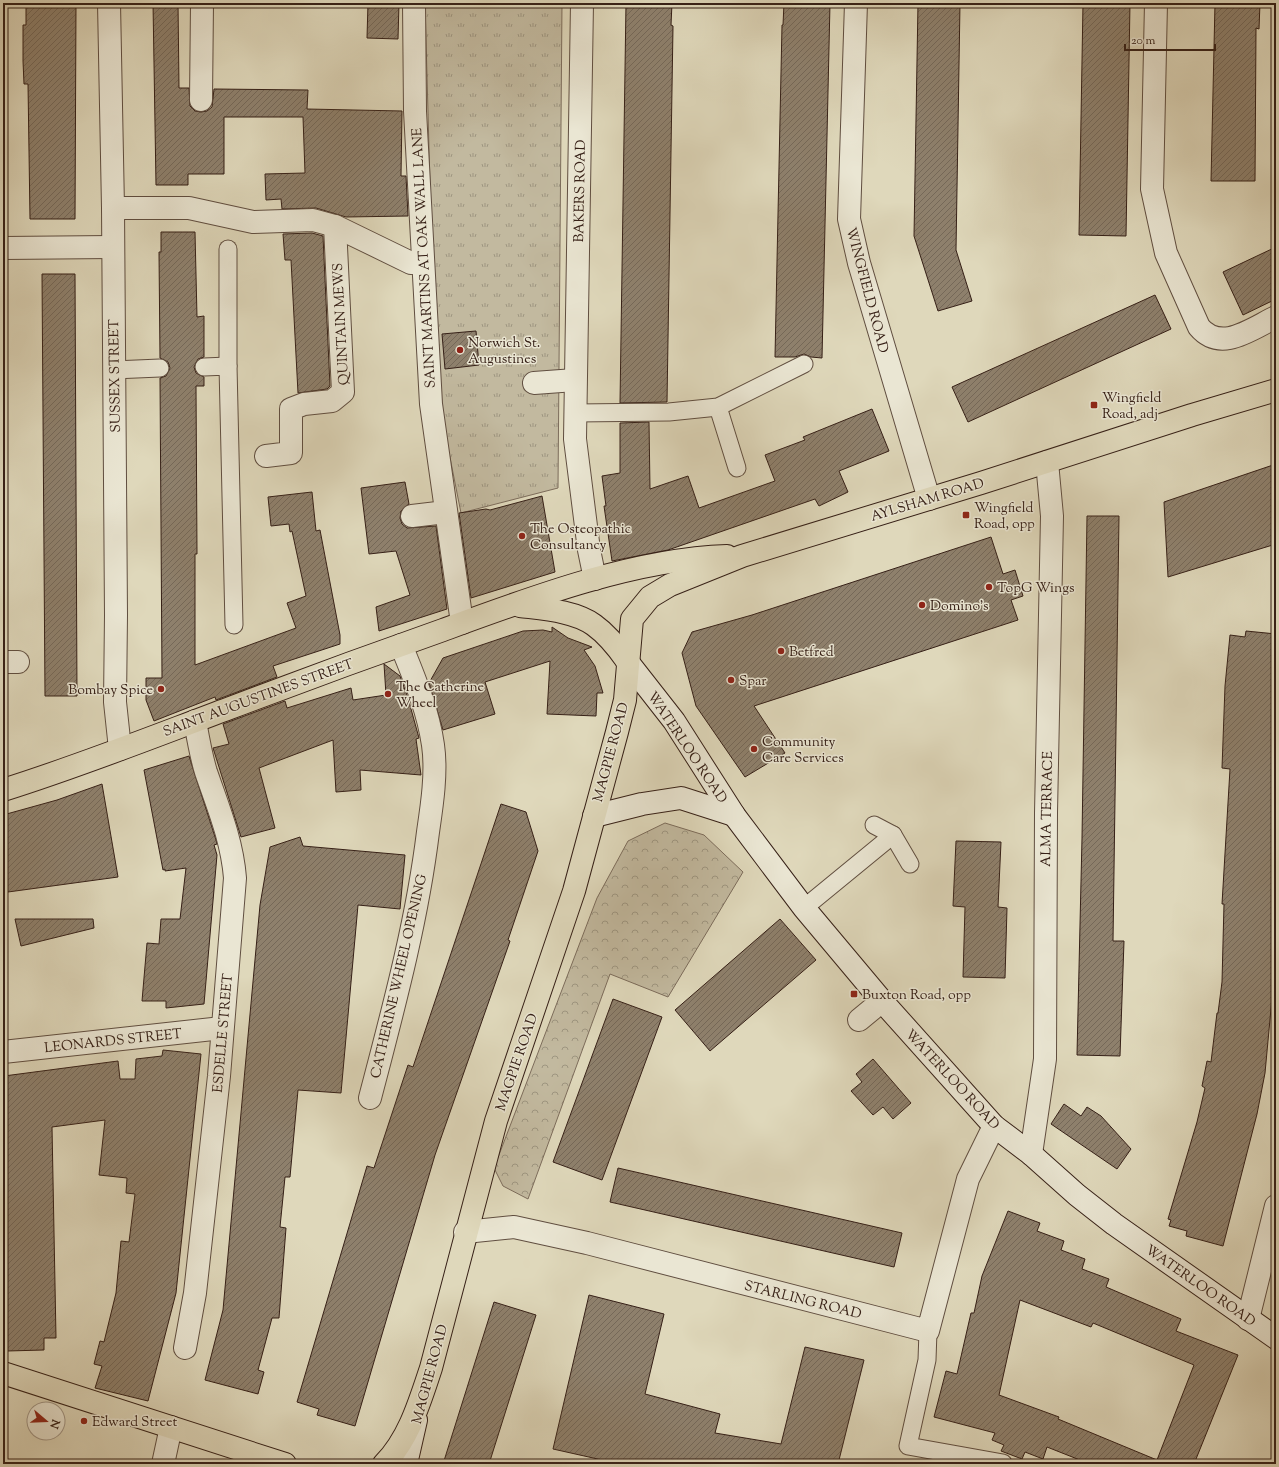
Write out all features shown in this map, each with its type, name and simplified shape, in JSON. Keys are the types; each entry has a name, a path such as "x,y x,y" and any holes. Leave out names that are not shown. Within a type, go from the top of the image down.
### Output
{"main road":[{"name":"AYLSHAM ROAD","path":"628,661 632,619 650,597 670,585 742,556 1276,390"},
{"name":"SAINT AUGUSTINES STREET","path":"3,790 94,760 400,645 514,605 595,579 695,557 742,556"},
{"name":"SAINT AUGUSTINES STREET","path":"514,605 552,610 569,614 594,624 613,641 628,661"},
{"name":"MAGPIE ROAD","path":"419,1405 431,1368 465,1232 496,1121 574,890 625,700 628,661"},
{"path":"3,1373 286,1464"},
{"path":"384,1464 396,1449 419,1405"}],"street":[{"name":"SUSSEX STREET","path":"109,3 113,208 112,247 116,614 115,702 120,749"},
{"path":"201,100 202,3"},
{"name":"SAINT MARTINS AT OAK WALL LANE","path":"414,3 415,111 431,404 462,623"},
{"name":"BAKERS ROAD","path":"582,3 575,439 589,550 595,579"},
{"name":"WINGFIELD ROAD","path":"856,3 849,219 860,268 929,499"},
{"path":"1156,3 1152,189 1166,253 1199,327 1206,335 1217,340 1234,337 1276,318"},
{"path":"113,208 189,208 253,222 313,220 335,226 411,263"},
{"name":"QUINTAIN MEWS","path":"266,456 291,453 291,409 304,404 332,401 343,392 335,226"},
{"path":"3,248 112,247"},
{"path":"534,383 575,380"},
{"name":"ALMA TERRACE","path":"1031,1154 1045,1059 1046,813 1052,516 1047,462"},
{"path":"412,516 446,512"},
{"name":"CATHERINE WHEEL OPENING","path":"370,1098 415,918 423,875 433,794 433,746 421,693 400,645"},
{"name":"WATERLOO ROAD","path":"628,661 674,721 734,815 804,908 882,1001 994,1126 1031,1154 1077,1195 1114,1224 1276,1338"},
{"name":"ESDELLE STREET","path":"185,1348 197,1277 219,1076 233,906 234,862 224,821 206,770 195,721"},
{"name":"WATERLOO ROAD","path":"594,816 642,804 681,798 734,815"},
{"path":"859,1020 882,1001"},
{"name":"LEONARDS STREET","path":"3,1052 222,1028"},
{"path":"928,1331 968,1179 994,1126"},
{"path":"1248,1319 1276,1206"},
{"name":"STARLING ROAD","path":"465,1232 514,1227 588,1243 928,1331"},
{"name":"MAGPIE ROAD","path":"406,1464 419,1405"},
{"path":"163,1464 171,1427"}],"lane":[{"path":"228,249 228,366 234,625"},
{"path":"575,413 669,412 718,407 804,364"},
{"path":"204,366 228,366"},
{"path":"114,370 160,368"},
{"path":"718,407 737,468"},
{"path":"874,825 893,836 910,864"},
{"path":"804,908 893,836"},
{"path":"928,1331 927,1360 908,1446 1003,1463"}],"green space":[{"path":"425,3 562,3 558,488 461,513 437,392"},
{"path":"665,823 704,835 743,872 668,997 610,974 528,1199 503,1186 494,1168 597,898 628,841"}],"building":[{"path":"26,3 76,3 75,219 30,219 28,84 24,84 23,61 23,25 26,25"},
{"path":"153,3 178,3 179,88 189,88 190,106 195,111 207,111 212,107 214,89 308,90 307,109 402,111 401,176 406,176 408,216 346,217 316,208 282,209 281,199 266,200 265,174 305,173 303,117 224,117 224,174 188,174 188,185 156,185"},
{"path":"368,3 399,3 398,39 367,38"},
{"path":"626,3 672,3 671,25 673,26 667,402 620,403"},
{"path":"784,3 830,3 822,358 811,357 804,354 795,357 775,357 782,25"},
{"path":"918,3 960,3 956,250 972,301 938,311 914,236"},
{"path":"1083,3 1130,3 1126,236 1079,235"},
{"path":"1215,3 1260,3 1259,29 1256,28 1255,181 1211,181"},
{"path":"161,232 195,232 197,317 204,316 204,357 198,359 194,367 196,373 204,377 204,386 196,386 197,554 195,554 195,665 296,628 287,603 306,596 292,531 290,532 289,524 271,526 268,497 312,492 316,531 320,530 340,635 340,644 273,666 277,677 216,700 215,697 154,721 146,700 146,678 162,678 160,378 166,376 170,368 168,362 160,358 159,252 161,252"},
{"path":"312,233 323,236 330,386 327,389 298,393 291,260 285,260 283,234"},
{"path":"1276,247 1276,299 1243,315 1223,272"},
{"path":"42,274 75,274 77,696 45,696"},
{"path":"1155,295 1171,329 968,422 952,387"},
{"name":"Norwich St. Augustines","path":"476,331 479,365 445,369 442,334"},
{"path":"872,409 889,451 839,471 848,492 819,506 815,499 668,550 612,561 604,506 606,506 602,476 620,473 620,423 649,422 650,489 688,476 699,508 775,481 765,455 805,440 803,437"},
{"path":"1276,464 1276,544 1168,577 1164,502"},
{"path":"405,482 409,504 401,511 400,518 402,524 407,528 436,526 447,609 379,631 376,607 410,595 396,551 369,554 361,488"},
{"path":"542,496 555,572 471,598 459,513 486,509 490,510"},
{"path":"1087,516 1119,516 1113,941 1124,941 1120,1056 1077,1055"},
{"path":"991,537 1003,574 1015,570 1023,596 1011,600 1018,620 754,706 785,753 745,777 696,706 682,653 692,632 752,615"},
{"path":"552,627 568,638 592,647 584,650 595,666 603,693 597,693 596,716 547,714 550,661 485,682 495,714 443,730 429,683 443,658 523,631 543,630 552,632"},
{"path":"1246,631 1276,634 1276,955 1265,1073 1257,1114 1223,1246 1186,1236 1187,1231 1169,1226 1171,1220 1168,1219 1197,1122 1205,1088 1202,1086 1207,1061 1211,1062 1218,1013 1222,982 1224,904 1222,904 1230,769 1222,768 1225,686 1230,635 1245,637"},
{"path":"384,664 400,676 408,698 419,738 416,739 421,775 360,770 361,790 336,792 333,740 259,768 275,828 241,837 213,748 229,744 223,724 285,701 287,708 351,688 353,700 386,695"},
{"path":"189,756 217,844 214,845 217,855 204,1004 166,1008 166,1001 142,1001 147,943 159,944 161,919 180,919 186,868 163,870 144,770"},
{"path":"102,784 118,877 8,892 3,872 3,815 57,800"},
{"path":"501,804 526,812 538,851 508,940 510,941 435,1155 355,1426 317,1415 319,1409 297,1402 367,1166 374,1168 408,1065 413,1067"},
{"path":"300,837 303,846 405,855 400,909 358,905 341,1093 298,1090 290,1177 285,1177 280,1227 286,1228 279,1318 272,1318 258,1370 264,1372 258,1394 205,1380 223,1310 260,905 270,847"},
{"path":"956,841 1001,842 998,907 1007,908 1005,978 963,977 965,907 953,906"},
{"path":"15,919 93,919 94,928 21,946"},
{"path":"780,919 816,960 710,1051 675,1010"},
{"path":"613,999 662,1017 602,1180 553,1162"},
{"path":"163,1050 201,1054 176,1293 148,1401 95,1388 102,1366 94,1364 100,1341 104,1342 116,1293 121,1241 129,1242 135,1194 126,1193 127,1178 99,1175 105,1120 52,1127 56,1338 44,1338 44,1350 7,1351 3,1126 4,1076 118,1061 120,1079 135,1079 136,1059 162,1056"},
{"path":"873,1059 911,1103 893,1119 883,1107 873,1115 851,1091 862,1082 856,1074"},
{"path":"1064,1104 1081,1116 1087,1107 1101,1116 1131,1149 1117,1169 1051,1124"},
{"path":"618,1168 902,1233 894,1267 610,1202"},
{"path":"1008,1211 1040,1223 1037,1231 1064,1241 1061,1250 1085,1259 1082,1269 1109,1279 1106,1287 1181,1319 1176,1331 1238,1355 1194,1464 1090,1464 1047,1447 1043,1459 1025,1452 1022,1459 1001,1451 1004,1445 992,1440 995,1433 934,1417 946,1371 957,1374 971,1313 974,1313 982,1276","holes":["1020,1300 1091,1327 1093,1323 1194,1365 1157,1460 1058,1419 1059,1417 999,1395"]},
{"path":"589,1295 664,1314 645,1394 720,1414 715,1433 781,1444 805,1347 864,1360 838,1464 620,1464 553,1449"},
{"path":"494,1302 536,1315 489,1464 443,1464"}],"place":[{"name":"Norwich St. Augustines","path":"460,350"},
{"name":"Wingfield Road, adj","path":"1094,405"},
{"name":"Wingfield Road, opp","path":"966,515"},
{"name":"The Osteopathic Consultancy","path":"522,536"},
{"name":"TopG Wings","path":"989,587"},
{"name":"Domino's","path":"922,605"},
{"name":"Betfred","path":"781,651"},
{"name":"Spar","path":"731,680"},
{"name":"Bombay Spice","path":"161,689"},
{"name":"The Catherine Wheel","path":"388,694"},
{"name":"Community Care Services","path":"754,749"},
{"name":"Buxton Road, opp","path":"854,994"},
{"name":"Edward Street","path":"84,1421"}]}
